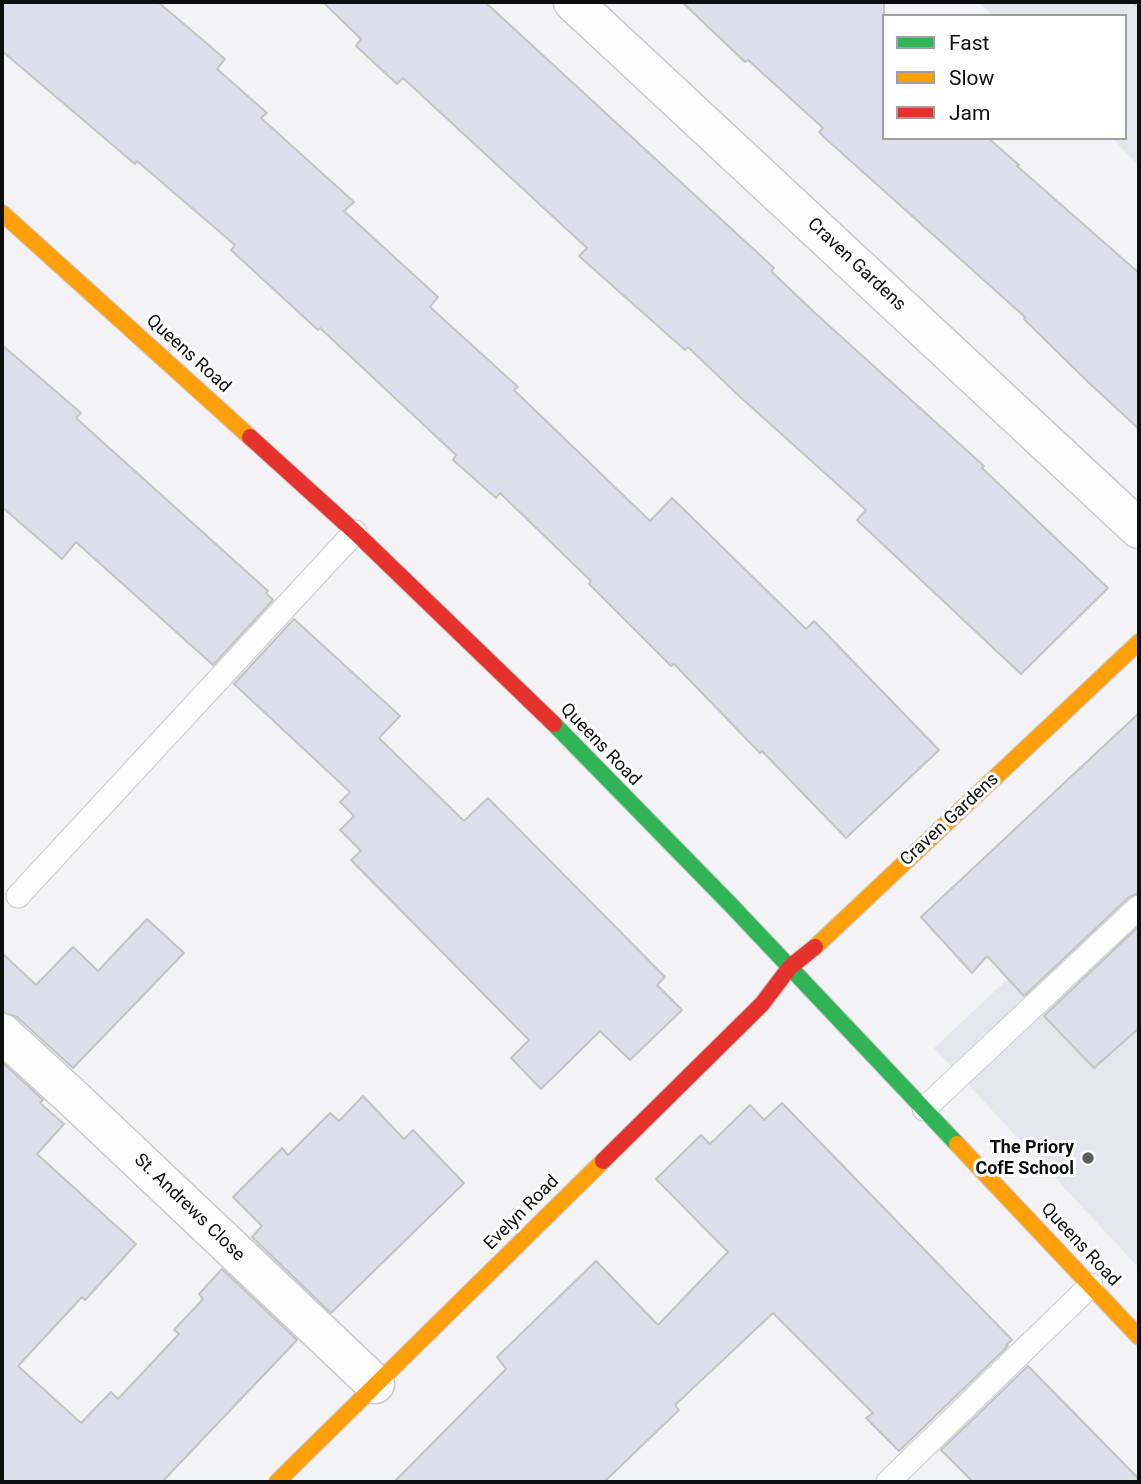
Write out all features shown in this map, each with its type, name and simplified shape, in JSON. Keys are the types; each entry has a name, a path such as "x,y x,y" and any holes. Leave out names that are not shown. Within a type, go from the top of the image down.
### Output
{"street":[{"name":"Craven Gardens","path":"573,2 1139,529"},
{"name":"Queens Road","path":"2,213 355,532 536,706 790,967 1139,1336"},
{"name":"Craven Gardens","path":"790,967 821,942 1139,642"},
{"name":"Evelyn Road","path":"277,1482 762,1004 790,967"},
{"name":"St. Andrews Close","path":"2,1033 375,1384"}],"lane":[{"path":"18,896 355,532"},
{"path":"924,1109 1139,907"},
{"path":"888,1482 1091,1285"}],"shaded area":[{"path":"979,2 1139,2 1139,166 1114,140 1127,140 1127,14 990,14"},
{"name":"The Priory CofE School","path":"1139,856 1139,1268 934,1048"}],"building":[{"path":"2,2 158,2 225,59 217,69 267,113 261,118 354,202 344,211 438,297 430,307 518,387 514,390 650,521 672,498 806,629 814,621 939,750 846,838 674,664 671,666 589,584 591,581 500,493 496,498 453,460 456,455 320,328 318,330 231,250 235,245 2,51"},
{"path":"323,2 485,2 774,268 771,271 984,466 982,468 1108,588 1021,674 857,520 866,510 688,347 685,350 579,256 587,248 403,78 397,84 356,46 361,39"},
{"path":"682,2 884,2 882,140 990,140 1139,273 1139,429 1088,382 1024,319 1025,317 825,138 819,132 823,128 748,60 745,62"},
{"path":"2,345 81,413 76,418 268,591 266,593 273,600 213,665 76,542 62,559 2,507"},
{"path":"294,619 400,716 379,738 464,821 488,798 665,977 657,985 682,1010 630,1060 600,1031 541,1089 511,1058 529,1040 351,860 361,851 340,830 354,816 340,802 350,792 234,684"},
{"path":"1139,713 1139,893 1129,897 1024,996 987,956 972,973 921,917"},
{"path":"147,919 184,953 73,1068 17,1017 2,1012 2,953 36,985 73,947 98,971"},
{"path":"1139,926 1139,1028 1094,1068 1044,1016"},
{"path":"2,1062 43,1100 40,1103 64,1124 37,1154 136,1244 85,1300 82,1297 18,1366 81,1423 111,1392 118,1399 179,1334 174,1330 203,1299 199,1294 222,1269 297,1340 162,1482 2,1482"},
{"path":"363,1096 404,1139 413,1130 464,1183 331,1313 252,1237 262,1226 233,1197 282,1148 288,1155 330,1113 339,1121"},
{"path":"782,1103 1012,1340 1006,1345 1008,1346 899,1451 866,1418 873,1413 773,1313 675,1405 679,1410 604,1482 394,1482 506,1369 497,1357 596,1261 658,1325 728,1252 656,1179 701,1135 710,1144 750,1105 764,1120"},
{"path":"1028,1366 1139,1482 973,1482 941,1450"}],"traffic: fast":[{"path":"554,724 730,904 957,1144"}],"traffic: slow":[{"path":"2,213 250,437"},
{"path":"815,947 1139,642"},
{"path":"957,1144 1139,1337"},
{"path":"277,1482 603,1161"}],"traffic: jam":[{"path":"250,437 355,532 554,724"},
{"path":"603,1161 762,1004 790,967 815,947"}],"place":[{"name":"The Priory CofE School","path":"1088,1158"}]}
